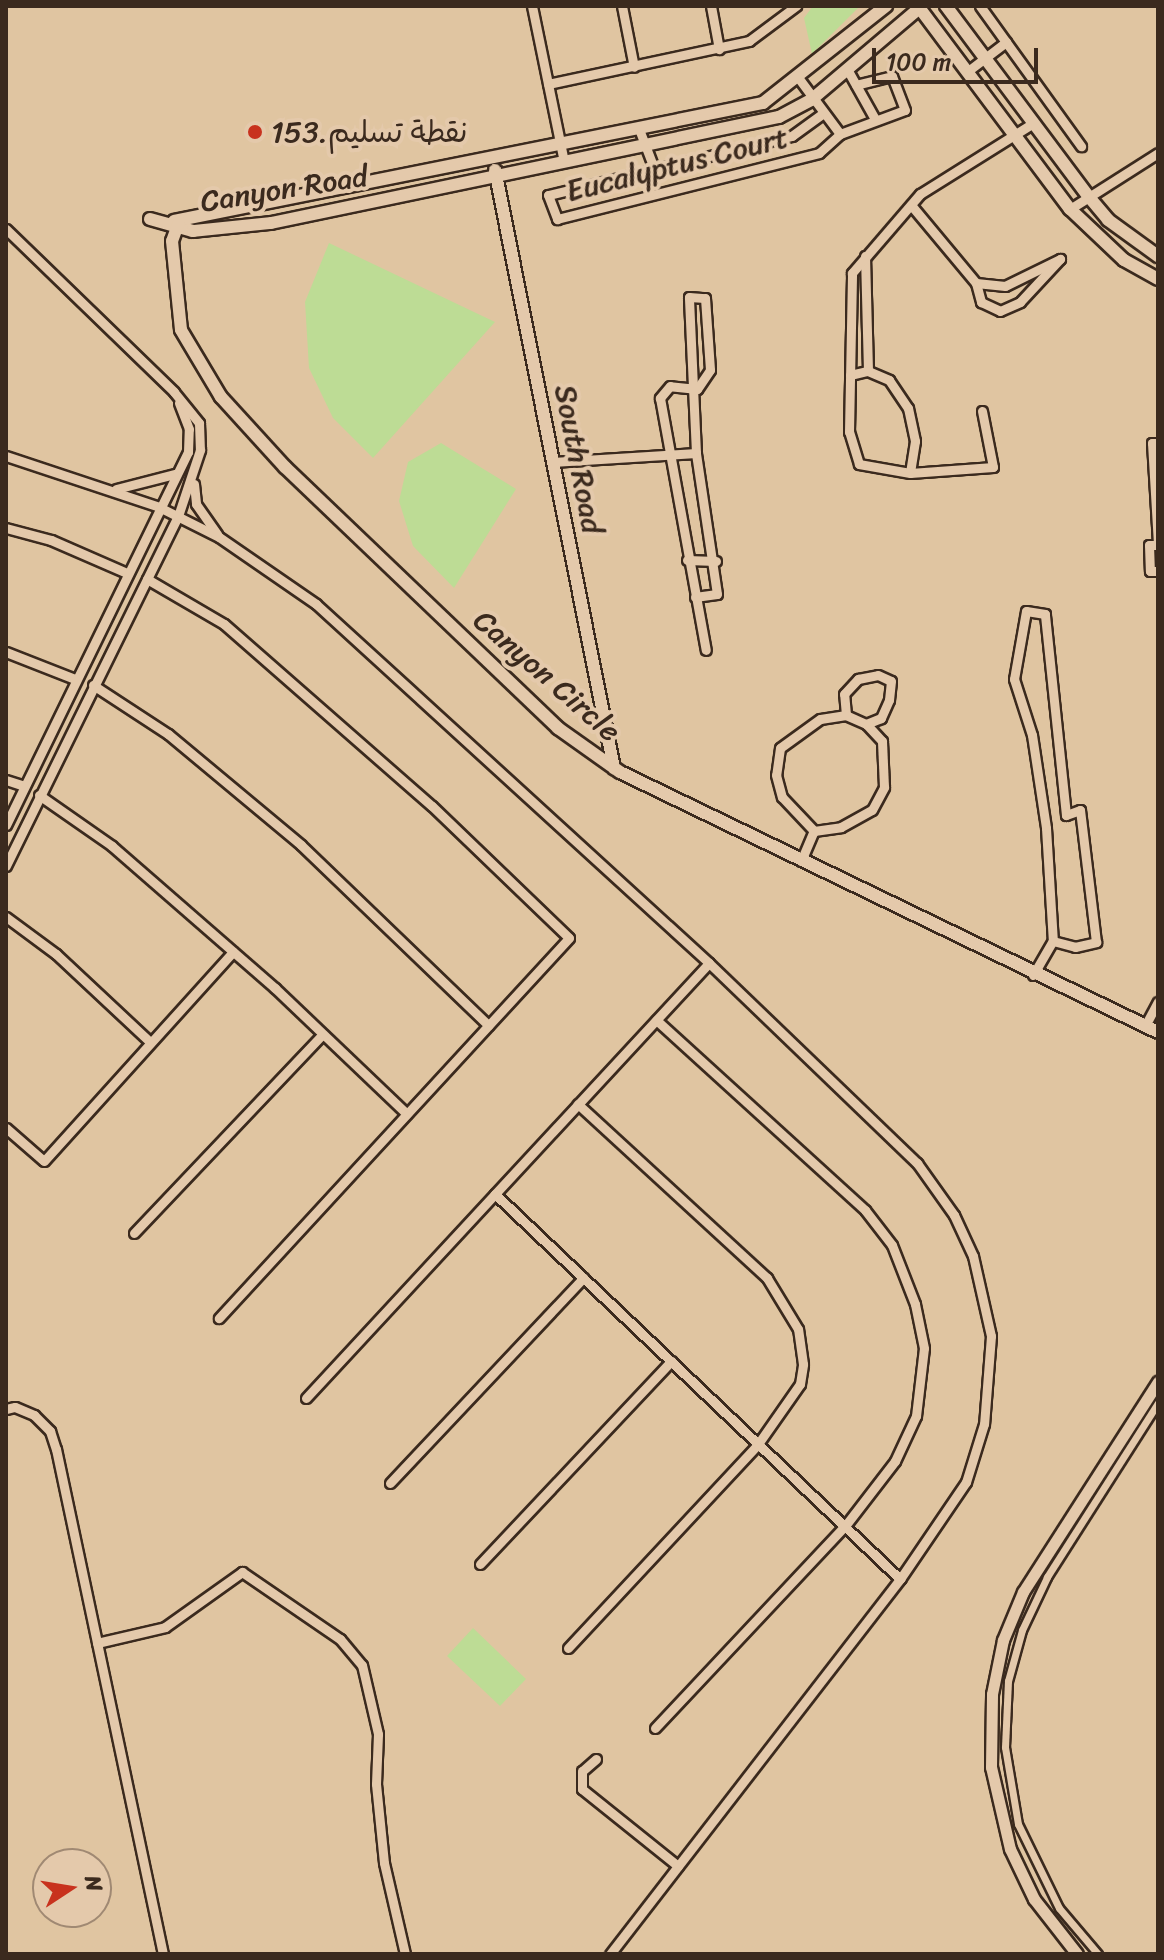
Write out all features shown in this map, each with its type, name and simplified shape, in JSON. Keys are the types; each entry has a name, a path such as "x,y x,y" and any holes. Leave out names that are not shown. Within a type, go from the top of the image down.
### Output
{"main road":[{"name":"Canyon Road","path":"177,225 763,103 886,6"},
{"path":"946,6 1108,220 1158,256"},
{"name":"Canyon Road","path":"177,225 271,223 779,117 811,100 920,7"},
{"path":"920,7 1070,209 1124,260 1158,279"},
{"name":"South Road","path":"491,160 497,176 614,768"},
{"name":"Canyon Circle","path":"177,225 175,296 181,330 196,363 221,397 285,467 558,728 614,768 1033,975 1158,1032"}],"street":[{"path":"532,6 564,162"},
{"path":"622,6 634,67"},
{"path":"711,6 719,49"},
{"path":"548,84 719,49 762,36 796,6"},
{"path":"980,6 1081,146"},
{"path":"968,71 1006,42"},
{"path":"847,69 875,119"},
{"name":"Eucalyptus Court","path":"797,76 811,100 840,134"},
{"name":"Eucalyptus Court","path":"822,114 792,136 548,195 557,219 819,153 840,134 905,110 892,76 856,85"},
{"path":"982,411 993,467 910,473 859,464 849,432 852,273 911,205 1033,123"},
{"name":"Eucalyptus Court","path":"639,129 648,144 655,171"},
{"path":"1070,209 1158,153"},
{"path":"911,205 976,283 981,302 1000,311 1020,302 1060,259 1005,286 976,283"},
{"path":"6,229 174,392 199,423 196,504 219,537"},
{"path":"865,256 868,371"},
{"path":"695,597 717,594 716,561 696,453 697,389 688,363 689,297 705,298 710,370 697,389"},
{"path":"850,375 868,371 889,380 908,408 915,441 910,473"},
{"path":"697,389 670,386 660,398 687,560 706,650"},
{"path":"6,825 188,452 189,429 174,392"},
{"path":"1158,443 1152,443 1158,545 1149,545 1150,571 1158,571"},
{"path":"553,462 696,453"},
{"path":"6,456 116,489 178,516 219,537 316,604 709,963 917,1163 954,1215 973,1256 991,1336 984,1424 966,1482 900,1579 610,1954"},
{"path":"6,866 178,516 197,470"},
{"path":"116,489 175,474"},
{"path":"6,528 51,540 127,573"},
{"path":"687,560 716,561"},
{"path":"147,579 224,624 432,806 569,938 219,1318"},
{"path":"1033,975 1053,941 1046,828 1032,735 1014,679 1026,611 1045,614 1066,815 1080,810 1096,942 1075,947 1053,941"},
{"path":"6,652 75,679"},
{"path":"814,831 841,827 872,810 884,787 881,718 891,681 878,675 858,679 844,694 846,715"},
{"path":"93,685 168,734 301,845 488,1025"},
{"path":"814,831 782,797 776,775 780,748 820,719 846,715 866,724 882,741"},
{"path":"866,724 881,718"},
{"path":"6,780 24,786"},
{"path":"39,795 112,846 233,952 407,1114"},
{"path":"801,861 814,831"},
{"path":"6,917 56,954 149,1041"},
{"path":"6,1128 44,1161 149,1041 233,952"},
{"path":"306,1398 709,963"},
{"path":"1145,1026 1158,1002"},
{"path":"655,1728 845,1526 895,1461 916,1416 924,1348 915,1304 892,1245 865,1210 656,1020"},
{"path":"134,1233 323,1034"},
{"path":"568,1648 758,1444 800,1384 798,1329 788,1307 767,1278 578,1104"},
{"path":"495,1194 900,1579"},
{"path":"390,1483 583,1278"},
{"path":"480,1564 671,1361"},
{"path":"1077,1954 1034,1899 1010,1849 991,1767 992,1694 1003,1640 1023,1592 1158,1382"},
{"path":"1098,1954 1059,1908 1018,1824 1005,1747 1008,1681 1022,1630 1047,1577 1158,1403"},
{"path":"6,1409 15,1407 34,1415 50,1431 163,1954"},
{"path":"97,1643 165,1627 242,1572 340,1639 362,1665 378,1734 376,1784 384,1863 405,1954"},
{"path":"596,1759 582,1771 582,1789 678,1866"}],"green space":[{"path":"813,6 860,6 812,54 804,18"},
{"path":"329,243 495,322 373,458 333,418 309,368 305,302"},
{"path":"441,443 516,489 454,588 413,546 399,501 408,462"},
{"path":"473,1628 526,1679 500,1706 447,1656"}],"place":[{"name":"نقطة تسليم.153","path":"255,132"}]}
